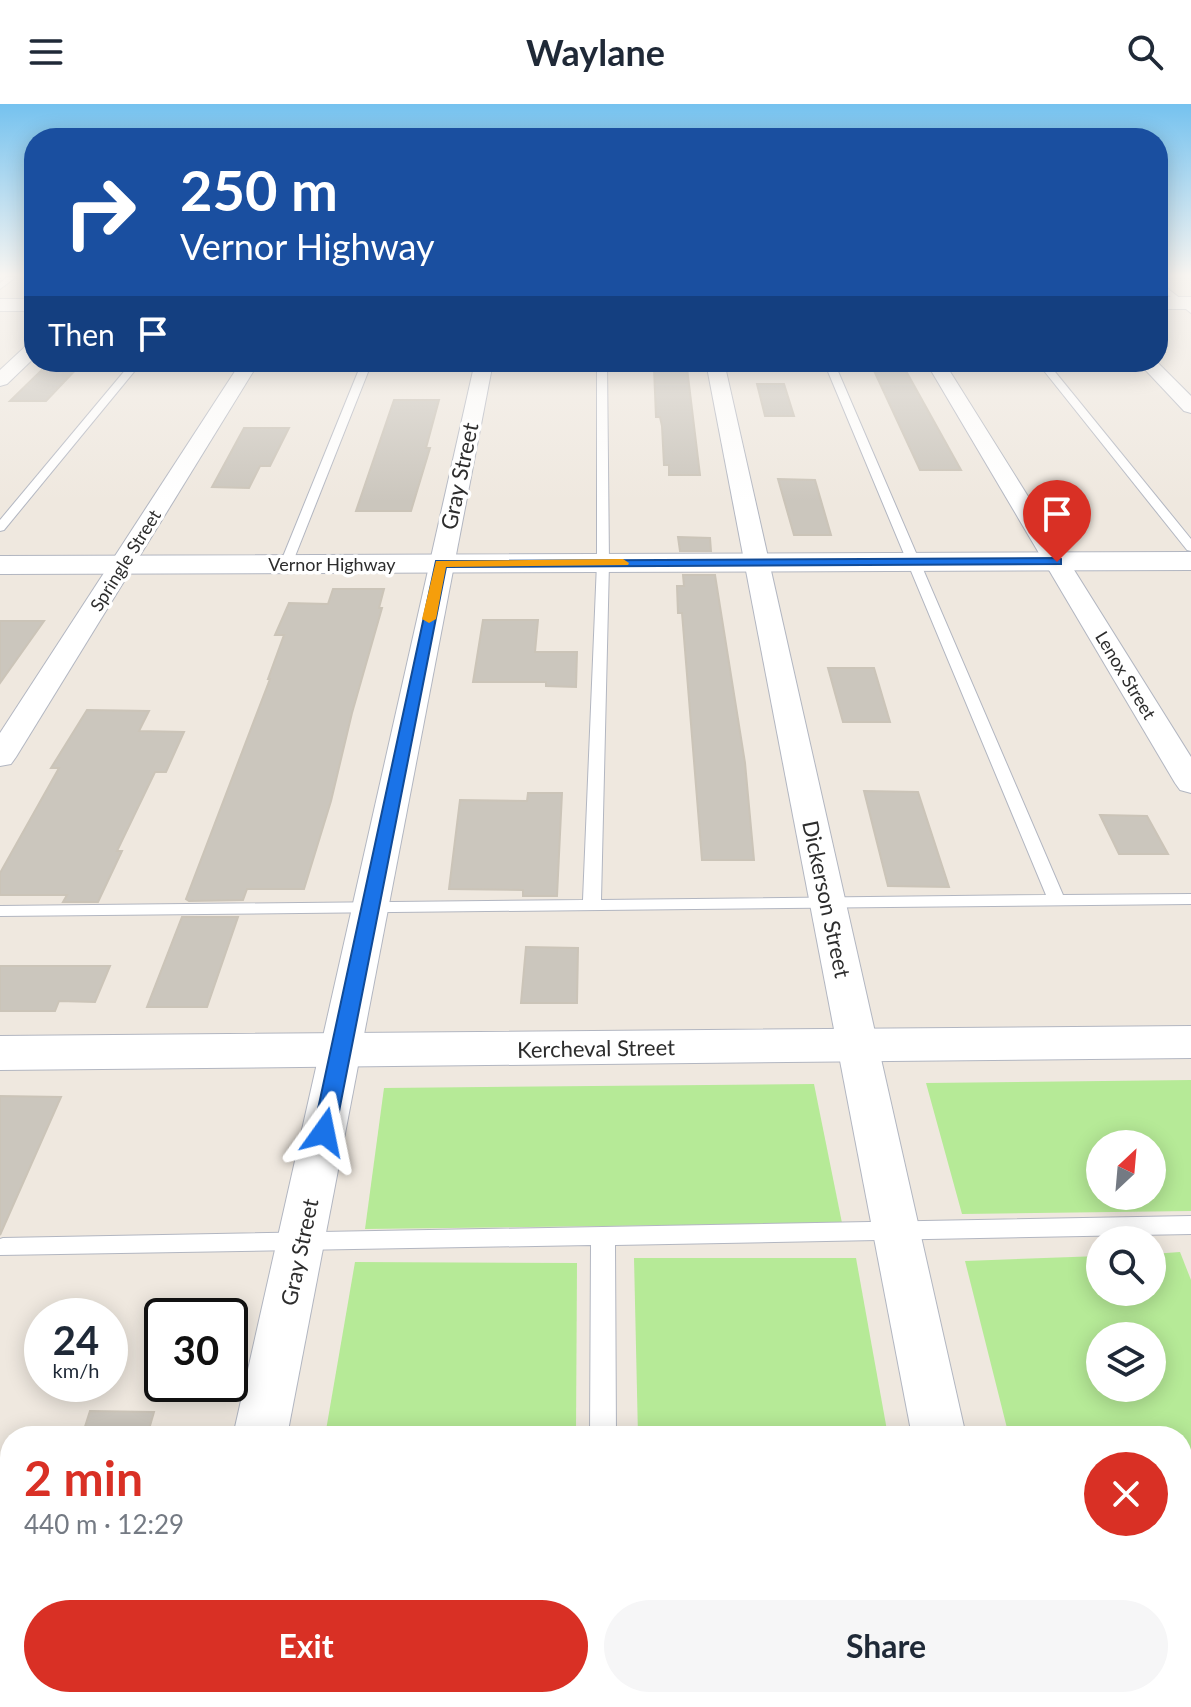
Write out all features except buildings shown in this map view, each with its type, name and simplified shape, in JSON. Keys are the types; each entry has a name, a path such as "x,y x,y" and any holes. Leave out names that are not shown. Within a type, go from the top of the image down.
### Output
{"street":[{"path":"0,380 24,357"},
{"name":"Springle Street","path":"0,757 244,372"},
{"name":"Gray Street","path":"262,1426 482,372"},
{"name":"Dickerson Street","path":"717,372 937,1426"},
{"name":"Lenox Street","path":"941,372 1191,783"},
{"path":"1157,372 1191,407"},
{"name":"Vernor Highway","path":"0,565 1191,561"},
{"name":"Kercheval Street","path":"0,1053 1191,1042"}],"lane":[{"path":"0,527 129,372"},
{"path":"286,564 363,372"},
{"path":"592,904 603,563 602,372"},
{"path":"833,372 1057,901"},
{"path":"1050,372 1191,547"},
{"path":"0,911 1191,899"},
{"path":"3,1247 895,1230 1189,1229"},
{"path":"603,1236 603,1426"}],"green space":[{"path":"1191,1080 1191,1211 962,1214 926,1083"},
{"path":"814,1084 842,1223 365,1229 384,1088"},
{"path":"1180,1252 1191,1280 1191,1426 1006,1426 965,1261 1086,1257 1086,1306 1166,1306 1166,1253"},
{"path":"634,1258 856,1258 886,1426 638,1426"},
{"path":"355,1262 577,1263 576,1426 327,1426"}],"slow traffic":[{"path":"429,619 440,563 623,563"}],"route":[{"path":"324,1132 440,563 1057,562"}]}
